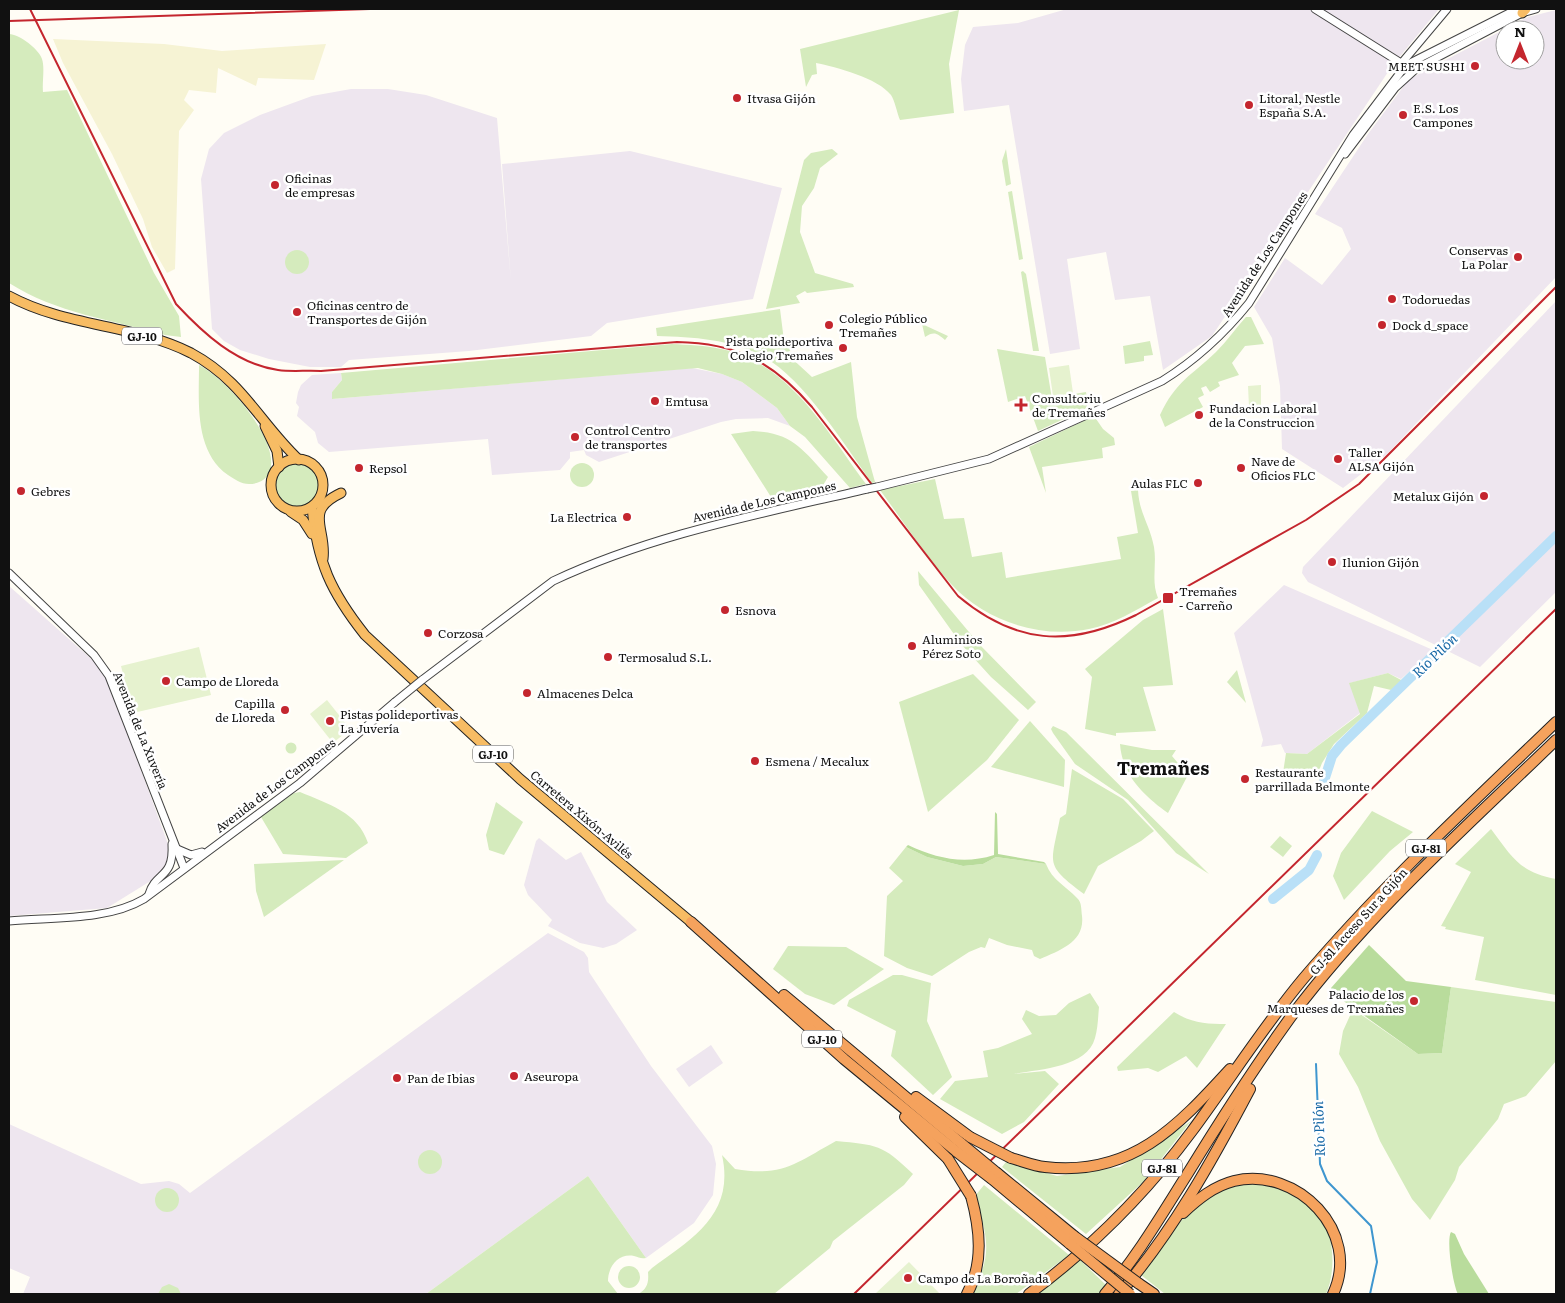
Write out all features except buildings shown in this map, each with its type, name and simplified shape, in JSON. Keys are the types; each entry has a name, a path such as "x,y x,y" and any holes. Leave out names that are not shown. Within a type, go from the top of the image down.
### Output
{"highway":[{"name":"GJ-10","path":"9,296 66,319 147,337 191,353 226,377 258,410 299,460 307,462 316,468 321,476 322,491 312,507"},
{"name":"GJ-10","path":"258,410 277,451 279,466 271,480 271,490 276,500 288,510"},
{"path":"279,466 286,462 299,460"},
{"path":"322,562 324,547 318,522 321,507 326,501 342,493"},
{"path":"288,510 300,511 312,507"},
{"name":"Carretera Xixón-Avilés","path":"312,507 314,537 332,586 345,609 389,659 520,779 691,922"},
{"name":"Carretera Xixón-Avilés","path":"288,510 303,520 314,537"},
{"name":"GJ-81","path":"1029,1294 1075,1258 1147,1187 1191,1133 1302,980 1416,857 1556,722"},
{"name":"GJ-81 Acceso Sur a Gijón","path":"1275,1042 1309,994 1352,942 1420,872 1556,740"},
{"name":"GJ-10","path":"691,922 704,929 963,1144"},
{"name":"GJ-10","path":"691,922 860,1072 963,1144"},
{"path":"963,1144 1045,1167 1083,1167 1131,1155 1149,1145 1188,1115 1273,1019"},
{"path":"840,1041 963,1144 994,1176 1133,1290 1154,1294"},
{"path":"1119,1294 1170,1226 1214,1157 1275,1042"},
{"name":"GJ-81","path":"1105,1294 1143,1245 1203,1149 1275,1042"},
{"path":"860,1072 948,1159 972,1196 978,1223 979,1240 976,1272 967,1294"},
{"path":"1170,1226 1204,1194 1218,1186 1234,1181 1251,1179 1279,1182 1309,1198 1319,1207 1329,1224 1339,1253 1339,1273 1333,1294"},
{"path":"1072,1240 1085,1257 1123,1294"},
{"path":"1085,1257 1133,1290 1144,1294"}],"street":[{"path":"1315,9 1403,64 1417,68"},
{"name":"Avenida de Los Campones","path":"9,921 118,911 147,897 300,783 422,680 554,581 574,571 686,531 989,459 1153,385 1186,366 1230,326 1248,303 1353,135 1403,64 1447,9"},
{"name":"Avenida de Los Campones","path":"1403,64 1522,10 1536,9"},
{"name":"Avenida de Los Campones","path":"1332,170 1358,139 1395,88 1417,68 1522,10"},
{"name":"Avenida de La Xuvería","path":"9,573 94,655 106,671 184,868"},
{"path":"174,845 191,855 207,851"},
{"name":"Avenida de La Xuvería","path":"147,897 152,885 163,876 171,865 174,845"}],"shaded area":[{"path":"1067,9 1439,9 1392,66 1212,336 1163,370 1150,296 1115,300 1106,252 1067,259 1080,349 1050,354 1009,105 964,111 961,79 965,45 973,27 1018,23"},
{"path":"1556,10 1556,277 1386,455 1343,488 1282,449 1280,386 1272,338 1254,307 1285,258 1322,285 1351,249 1342,228 1315,214 1368,134 1409,79 1495,34 1495,70 1545,70 1545,20 1522,20"},
{"path":"53,39 164,44 222,51 326,44 314,80 258,78 256,86 218,68 216,93 189,90 184,100 194,110 179,131 175,269 167,273 152,247 143,219 112,154 63,63"},
{"path":"351,89 388,89 426,95 497,118 511,282 502,164 630,151 782,188 753,299 607,323 591,336 469,351 349,360 341,367 310,367 269,359 240,350 224,341 212,329 201,179 209,149 224,133 260,115 312,96"},
{"path":"1556,301 1556,592 1480,667 1308,582 1302,573 1303,567"},
{"path":"692,368 722,374 742,382 777,408 790,426 768,418 736,419 721,422 599,462 586,455 584,450 570,452 570,458 560,470 492,475 488,439 329,452 318,443 315,432 297,416 299,407 296,403 298,392 301,385 312,375 341,373 342,380 332,392 332,399"},
{"path":"1041,393 1047,399 1041,405 1035,399"},
{"path":"1284,585 1433,650 1401,679 1388,673 1350,683 1360,713 1307,754 1285,753 1281,744 1261,747 1263,740 1234,633"},
{"path":"9,586 105,671 168,844 169,864 157,877 107,908 9,916"},
{"path":"539,838 566,860 581,852 607,902 637,930 616,944 603,948 580,943 548,926 552,920 528,895 524,885 536,841"},
{"path":"548,933 584,952 588,958 589,972 651,1066 712,1146 716,1164 713,1195 694,1223 646,1258 588,1176 426,1294 23,1294 30,1277 9,1268 9,1124 141,1184 169,1181 179,1184 190,1193"},
{"path":"711,1045 723,1063 689,1087 676,1069"}],"green space":[{"path":"959,10 949,64 954,113 900,120 891,95 877,83 856,74 816,63 817,74 812,75 806,87 800,49"},
{"path":"9,34 23,39 40,55 43,67 43,92 67,90 154,273 179,316 181,337 165,335 65,309 46,302 9,283"},
{"path":"832,149 838,154 820,168 814,188 802,206 800,232 815,273 853,284 854,287 807,293 805,291 796,296 800,303 766,309 804,160 811,153"},
{"path":"1006,149 1011,184 1006,186 1002,161"},
{"path":"1012,191 1023,259 1019,260 1008,192"},
{"path":"297,250 305,254 309,262 305,270 297,274 289,270 285,262 289,254"},
{"path":"1023,271 1026,274 1039,351 1033,351 1021,272"},
{"path":"780,309 784,341 793,347 787,354 812,377 851,362 857,417 875,482 872,483 809,397 779,367 764,357 738,346 698,338 657,336 656,328"},
{"path":"1246,317 1251,317 1264,344 1245,346 1232,363 1239,375 1218,382 1220,386 1210,392 1206,386 1201,388 1204,395 1198,398 1203,407 1165,427 1160,415 1172,394 1178,386 1216,352"},
{"path":"922,324 948,336 945,340 935,334 925,337"},
{"path":"1150,341 1153,355 1144,356 1144,361 1125,364 1123,346"},
{"path":"672,344 721,349 745,356 767,368 805,402 866,484 850,488 805,437 790,426 777,408 742,382 722,374 698,368 332,399 332,392 342,380 341,373"},
{"path":"997,349 1045,357 1053,405 1074,401 1074,394 1086,392 1088,404 1085,409 1038,431 1025,396 1008,402"},
{"path":"199,365 210,372 236,396 259,427 267,443 271,458 270,471 262,481 249,484 238,481 217,465 209,453 204,439 199,410"},
{"path":"1069,365 1074,400 1054,403 1049,368"},
{"path":"1261,385 1261,407 1249,407 1248,386"},
{"path":"1094,416 1103,429 1114,438 1115,445 1102,448 1103,458 1042,467 1046,493 1029,447"},
{"path":"753,431 778,435 796,444 828,477 822,487 771,497 731,434"},
{"path":"582,463 587,464 593,470 593,480 587,486 582,487 577,486 571,480 570,475 571,470 577,464"},
{"path":"297,464 309,468 315,474 319,486 315,498 309,504 297,508 285,504 279,498 275,486 279,474 285,468"},
{"path":"935,479 944,519 964,518 972,557 1002,552 1006,578 1121,559 1117,537 1138,533 1131,491 1138,490 1140,506 1154,547 1154,579 1158,598 1107,624 1089,629 1070,631 1033,629 1014,624 980,608 965,597 941,573 880,490"},
{"path":"918,571 979,644 1036,702 1028,710 991,677 961,644 919,585"},
{"path":"1163,609 1173,685 1143,687 1156,731 1116,733 1116,736 1085,729 1092,677 1085,669 1143,620"},
{"name":"Campo de Lloreda","path":"199,647 211,695 133,713 121,666"},
{"path":"1237,670 1246,703 1227,682"},
{"path":"1388,673 1403,681 1391,690 1374,686 1367,713 1334,744 1322,763 1316,778 1283,773 1286,753 1307,754 1360,714 1349,683"},
{"path":"973,674 1019,720 987,760 928,812 899,702"},
{"name":"Pistas polideportivas La Juvería","path":"327,700 350,729 333,743 310,714"},
{"path":"1030,721 1065,760 1064,787 991,767"},
{"path":"1053,726 1066,732 1209,874 1176,853 1128,800 1075,764 1053,733 1051,729"},
{"path":"291,742 297,748 291,754 285,748"},
{"path":"1120,744 1152,750 1176,750 1172,756 1188,775 1168,813 1136,784 1125,765"},
{"path":"1072,769 1123,799 1154,831 1141,841 1098,866 1084,894 1056,869 1053,855 1060,818 1066,814"},
{"path":"300,792 331,805 349,816 363,832 368,843 346,858 283,854 261,817 289,794"},
{"path":"496,802 523,822 504,855 489,850 486,835"},
{"path":"1372,811 1413,832 1390,851 1344,900 1333,876 1341,853"},
{"path":"995,812 997,814 998,854 1044,862 1046,864 996,857 983,864 963,866 927,857 906,847 908,845 939,857 961,860 994,855"},
{"path":"1491,829 1518,862 1533,872 1556,879 1556,995 1475,980 1484,937 1445,929 1446,927 1441,926 1471,872 1455,864"},
{"path":"1280,836 1292,846 1283,857 1270,847"},
{"path":"906,847 927,857 963,866 983,864 996,857 1046,864 1056,879 1080,902 1082,925 1080,932 1070,944 1040,959 1034,956 1032,950 1007,945 989,938 985,948 981,947 969,952 932,976 907,968 884,956 887,896 903,881 889,868"},
{"path":"344,860 264,917 256,891 254,864"},
{"path":"1369,945 1406,981 1451,987 1442,1053 1418,1054 1331,992 1331,988"},
{"path":"788,946 846,947 884,969 834,1005 805,994 773,969"},
{"path":"893,975 902,975 931,983 927,1021 952,1077 933,1095 891,1056 896,1031 847,1006 849,1000"},
{"path":"1451,987 1556,1002 1556,1061 1526,1096 1504,1104 1498,1119 1459,1167 1455,1180 1430,1220 1412,1199 1380,1141 1358,1087 1339,1054 1343,1031 1353,1009 1418,1054 1442,1053"},
{"path":"1090,993 1099,1007 1096,1034 1090,1048 1082,1056 1061,1065 1014,1074 1045,1071 1059,1084 1024,1122 1002,1134 940,1099 955,1081 988,1077 983,1051 998,1048 1032,1034 1022,1019 1026,1010 1039,1016 1056,1015 1069,1003"},
{"path":"1174,1012 1187,1019 1199,1022 1226,1024 1197,1068 1186,1056 1158,1072 1148,1068 1118,1071 1117,1067"},
{"path":"1191,1121 1144,1181 1086,1234 1002,1167 1006,1162 1057,1176 1120,1167"},
{"path":"836,1141 870,1145 886,1151 913,1174 904,1185 833,1241 830,1248 774,1294 638,1294 647,1285 648,1272 696,1235 716,1209 722,1193 724,1176 722,1155 735,1169 765,1171 799,1162"},
{"path":"430,1150 435,1151 441,1157 441,1167 435,1173 430,1174 425,1173 419,1167 418,1162 419,1157 425,1151"},
{"path":"588,1176 646,1258 628,1256 615,1262 608,1276 608,1281 618,1294 426,1294"},
{"path":"1270,1183 1308,1202 1317,1210 1323,1221 1328,1232 1332,1258 1330,1283 1326,1294 1165,1294 1141,1275 1170,1234 1205,1199 1236,1185"},
{"path":"984,1185 1069,1255 1016,1294 972,1294 979,1280 986,1256 983,1224 975,1196"},
{"path":"167,1188 176,1191 179,1200 176,1209 167,1212 158,1209 155,1200 158,1191"},
{"path":"1451,1232 1455,1234 1464,1254 1489,1294 1458,1294 1451,1263 1449,1244"},
{"path":"1079,1259 1107,1286 1099,1294 1035,1294"},
{"name":"Campo de La Boroñada","path":"909,1262 940,1294 875,1294"},
{"path":"629,1266 637,1269 640,1277 637,1285 629,1288 621,1285 618,1277 621,1269"},
{"path":"169,1284 178,1288 181,1294 158,1294 162,1287"}],"waterway":[{"name":"Río Pilón","path":"1324,781 1332,756 1341,745 1556,536"},
{"name":"Río Pilón","path":"1273,899 1309,870 1317,855"},
{"name":"Río Pilón","path":"1316,1064 1320,1164 1327,1181 1371,1226 1377,1262 1370,1294"}],"railway":[{"path":"30,9 176,304 197,326 221,346 263,367 289,371 321,371 677,342 718,346 736,351 768,367 783,378 812,407 958,596 979,612 1000,624 1022,632 1043,636 1088,633 1111,626 1136,615 1306,520 1359,484 1556,287"},
{"path":"9,21 370,9"},
{"path":"854,1294 1556,609"}],"place":[{"name":"MEET SUSHI","path":"1475,66"},
{"name":"Itvasa Gijón","path":"737,98"},
{"name":"Litoral, Nestle España S.A.","path":"1249,105"},
{"name":"E.S. Los Campones","path":"1403,115"},
{"name":"Oficinas de empresas","path":"275,185"},
{"name":"Conservas La Polar","path":"1518,257"},
{"name":"Todoruedas","path":"1392,299"},
{"name":"Oficinas centro de Transportes de Gijón","path":"297,312"},
{"name":"Colegio Público Tremañes","path":"829,325"},
{"name":"Dock d_space","path":"1382,325"},
{"name":"Pista polideportiva Colegio Tremañes","path":"843,348"},
{"name":"Emtusa","path":"655,401"},
{"name":"Consultoriu de Tremañes","path":"1021,405"},
{"name":"Fundacion Laboral de la Construccion","path":"1199,415"},
{"name":"Control Centro de transportes","path":"575,437"},
{"name":"Taller ALSA Gijón","path":"1338,459"},
{"name":"Repsol","path":"359,468"},
{"name":"Nave de Oficios FLC","path":"1241,468"},
{"name":"Aulas FLC","path":"1198,483"},
{"name":"Gebres","path":"21,491"},
{"name":"Metalux Gijón","path":"1484,496"},
{"name":"La Electrica","path":"627,517"},
{"name":"Ilunion Gijón","path":"1332,562"},
{"name":"Tremañes - Carreño","path":"1168,598"},
{"name":"Esnova","path":"725,610"},
{"name":"Corzosa","path":"428,633"},
{"name":"Aluminios Pérez Soto","path":"912,646"},
{"name":"Termosalud S.L.","path":"608,657"},
{"name":"Campo de Lloreda","path":"166,681"},
{"name":"Almacenes Delca","path":"527,693"},
{"name":"Capilla de Lloreda","path":"285,710"},
{"name":"Pistas polideportivas La Juvería","path":"330,721"},
{"name":"Esmena / Mecalux","path":"755,761"},
{"name":"Restaurante parrillada Belmonte","path":"1245,779"},
{"name":"Palacio de los Marqueses de Tremañes","path":"1414,1001"},
{"name":"Aseuropa","path":"514,1076"},
{"name":"Pan de Ibias","path":"397,1078"},
{"name":"Campo de La Boroñada","path":"908,1278"}],"district":[{"name":"Tremañes","path":"1163,767"}]}
